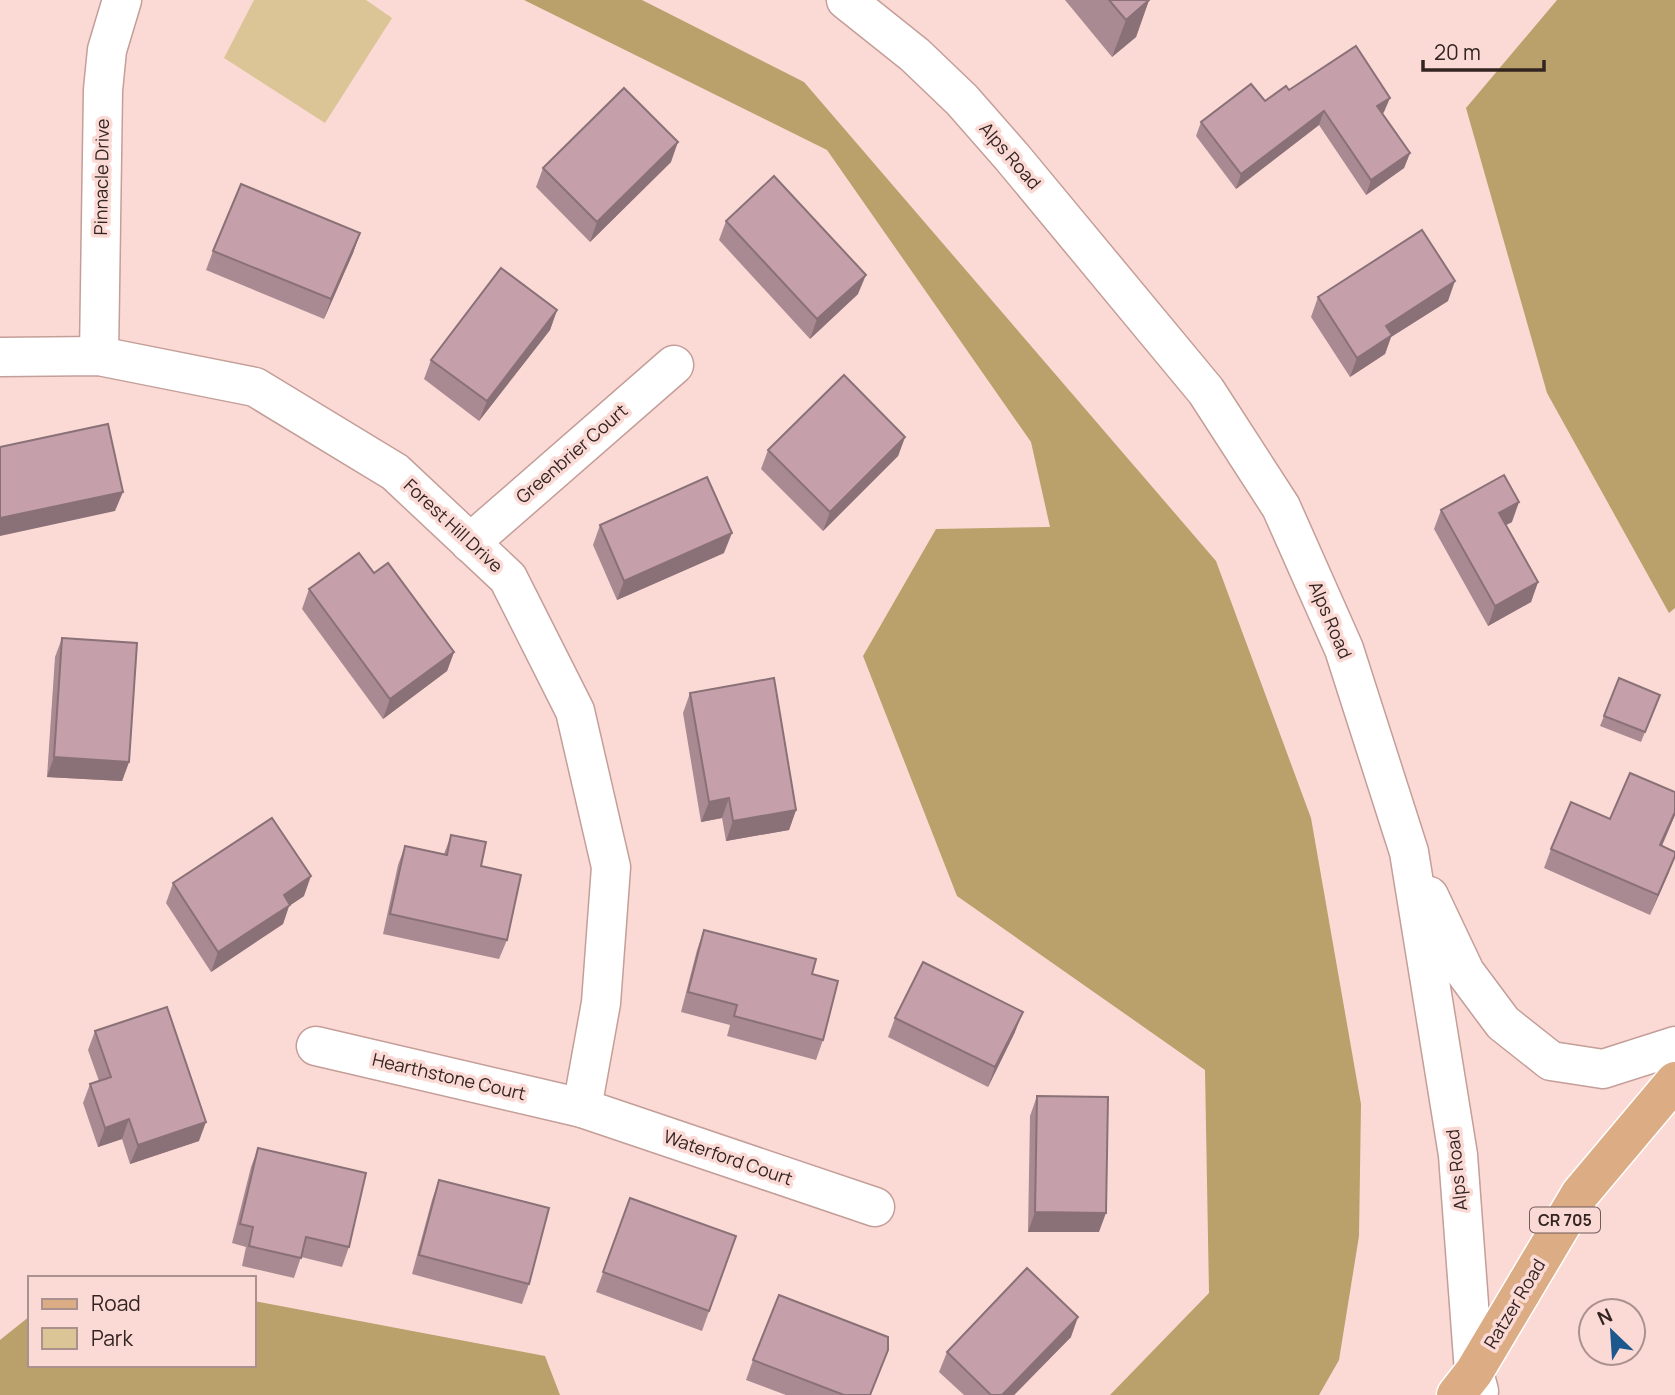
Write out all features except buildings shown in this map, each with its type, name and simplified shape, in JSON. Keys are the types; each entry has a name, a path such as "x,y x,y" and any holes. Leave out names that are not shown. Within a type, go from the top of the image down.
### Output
{"main road":[{"name":"Ratzer Road","path":"1470,1387 1580,1194 1675,1081"}],"street":[{"name":"Pinnacle Drive","path":"99,356 103,90 107,50 122,0"},
{"name":"Alps Road","path":"846,0 915,55 962,100 1206,391 1281,507 1344,649 1409,852 1458,1155 1470,1387"},
{"name":"Forest Hill Drive","path":"0,357 99,356 255,387 395,472 508,578 575,711 611,867 601,1003 582,1108"},
{"name":"Greenbrier Court","path":"471,543 674,365"},
{"path":"1409,852 1465,972 1503,1023 1551,1061 1603,1069 1675,1046"},
{"name":"Hearthstone Court","path":"316,1046 582,1108"},
{"name":"Waterford Court","path":"582,1108 875,1208"}],"green space":[{"path":"254,0 366,0 392,18 325,123 224,58"}],"shaded area":[{"path":"524,0 642,0 804,82 1216,561 1311,818 1361,1104 1359,1236 1339,1360 1319,1395 1110,1395 1209,1293 1205,1070 957,896 863,656 936,529 1050,527 1031,442 827,150"},
{"path":"1557,0 1675,0 1675,608 1669,613 1547,393 1466,108"},
{"path":"256,1301 545,1356 560,1395 0,1395 0,1340 28,1318 28,1367 256,1367"}]}
